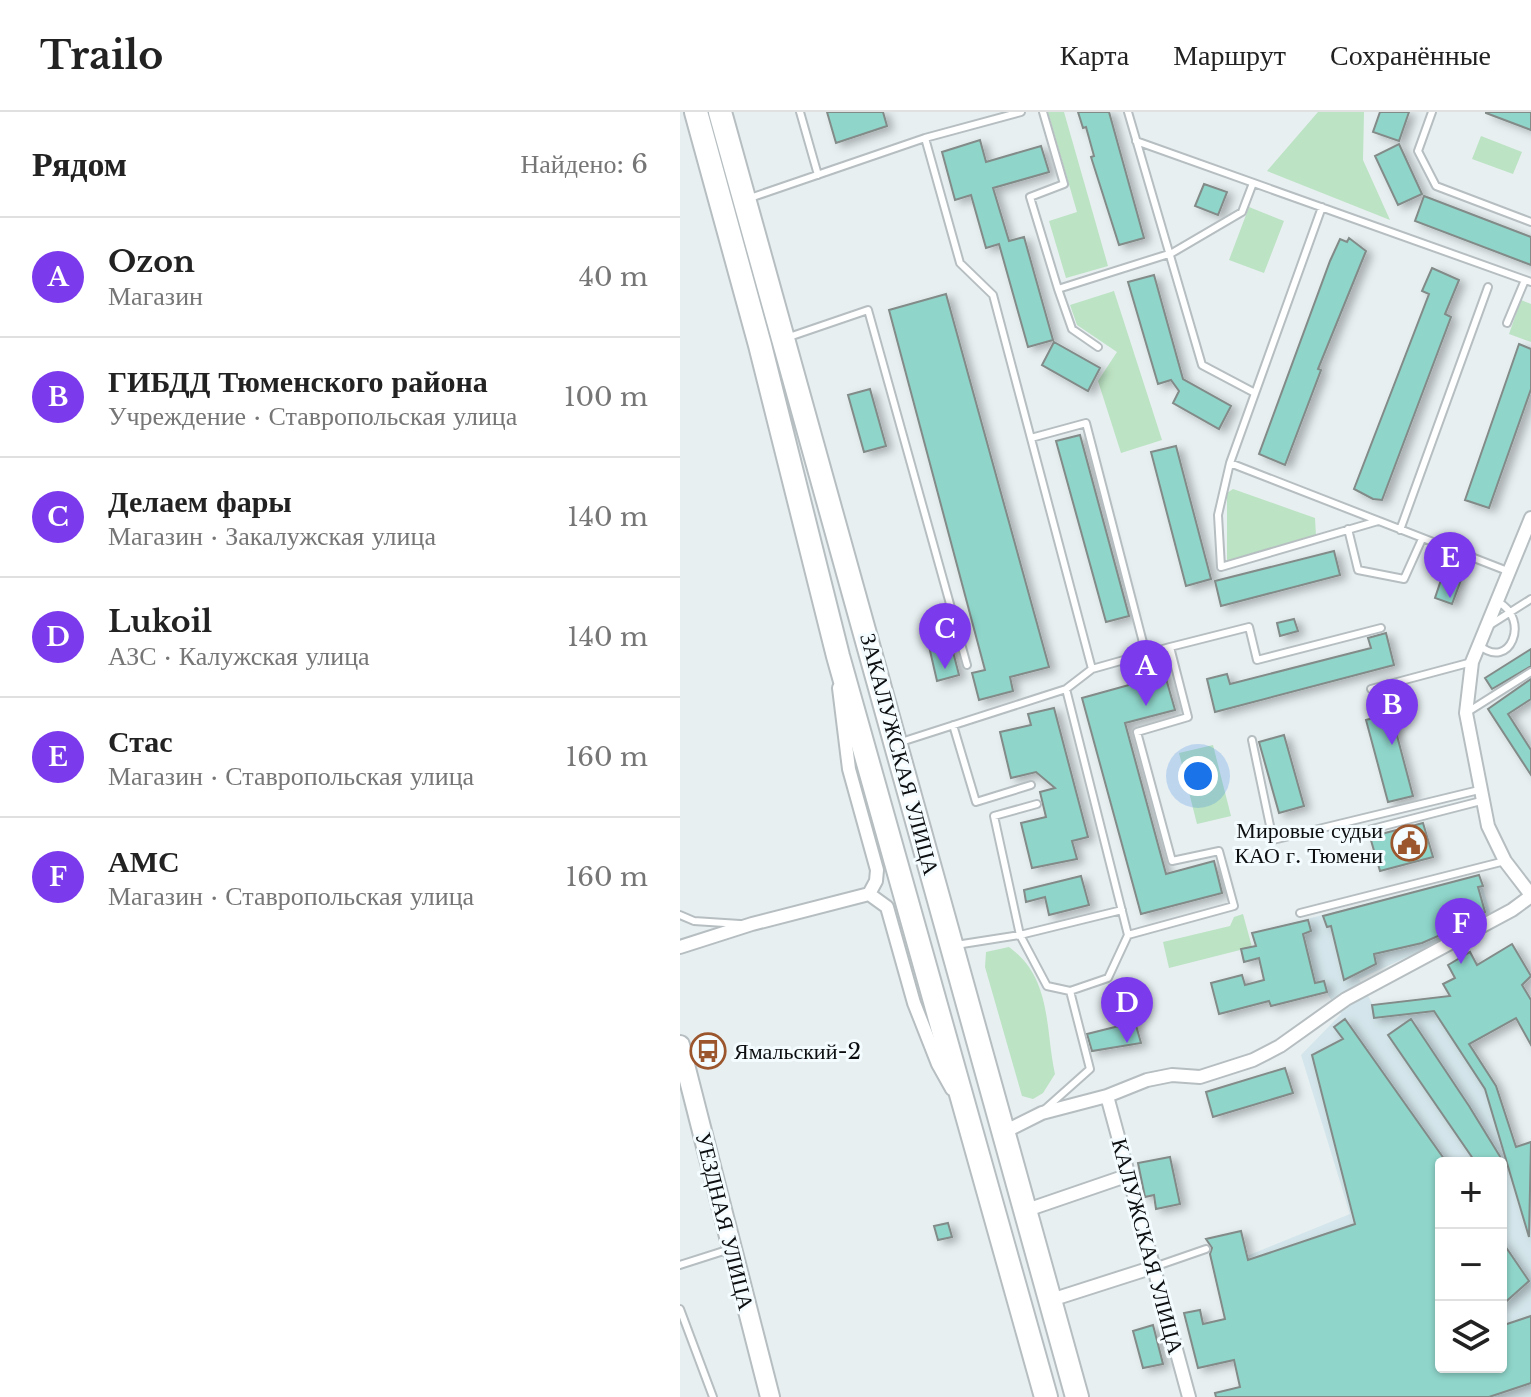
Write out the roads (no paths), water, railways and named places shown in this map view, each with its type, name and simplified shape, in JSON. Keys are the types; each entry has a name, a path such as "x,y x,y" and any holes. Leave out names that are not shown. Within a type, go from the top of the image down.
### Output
{"highway":[{"path":"696,112 760,345 838,656 1046,1397"},
{"name":"ЗАКАЛУЖСКАЯ УЛИЦА","path":"720,112 1077,1397"}],"street":[{"path":"1002,1133 1042,1113 1107,1096 1147,1080 1172,1075 1200,1077 1253,1060 1280,1046 1346,999 1512,910 1531,896 1505,861 1488,826 1466,713 1472,662 1531,518"},
{"path":"680,947 752,924 869,894 876,881 877,870 849,769 839,707 838,656"},
{"path":"869,894 887,907 914,1003 938,1064 971,1121"},
{"name":"УЕЗДНАЯ УЛИЦА","path":"680,1045 770,1397"},
{"name":"КАЛУЖСКАЯ УЛИЦА","path":"1107,1096 1189,1397"},
{"path":"1024,1211 1129,1175"},
{"path":"1051,1300 1154,1267"}],"lane":[{"path":"800,112 818,175"},
{"path":"745,200 925,138 1021,112"},
{"path":"1043,112 1064,184 1030,197 1072,329 1098,347"},
{"path":"1128,112 1172,253 1202,365 1253,392"},
{"path":"1432,112 1418,151 1436,186 1531,222"},
{"path":"925,138 960,263 993,295 1092,669"},
{"path":"1136,141 1528,281 1507,323"},
{"path":"1058,289 1172,253 1242,212 1253,183"},
{"path":"1322,207 1230,463 1218,515 1221,567 1378,521"},
{"path":"1400,530 1488,287"},
{"path":"785,338 868,310 967,665"},
{"path":"1031,438 1086,423 1146,654"},
{"path":"1230,463 1510,572"},
{"path":"1348,529 1358,570 1404,579 1422,539"},
{"path":"1487,627 1531,599"},
{"path":"1479,645 1497,654 1517,642 1523,624 1515,610 1498,602"},
{"path":"897,744 1066,689 1092,669 1249,627 1257,660 1381,628"},
{"path":"1128,935 1234,906 1219,851 1172,861 1137,732 1188,717 1170,647"},
{"path":"1371,689 1472,662"},
{"path":"1466,713 1531,672"},
{"path":"1037,804 994,816 1020,935 1047,986 1070,991 1108,978 1128,935 1066,689"},
{"path":"953,725 976,802 1031,785"},
{"path":"1252,740 1273,840 1480,795"},
{"path":"1345,836 1480,795"},
{"path":"1300,913 1505,861"},
{"path":"952,945 1020,935 1122,910"},
{"path":"680,915 694,921 752,924"},
{"path":"1042,1113 1090,1069 1070,991"},
{"path":"680,1265 732,1248"},
{"path":"1154,1267 1206,1249"},
{"path":"680,1309 713,1397"}],"place":[{"name":"Стас","path":"1450,598"},
{"name":"Делаем фары","path":"945,669"},
{"name":"Ozon","path":"1146,706"},
{"name":"ГИБДД Тюменского района","path":"1392,745"},
{"name":"Мировые судьи КАО г. Тюмени","path":"1409,843"},
{"name":"АМС","path":"1461,964"},
{"name":"Lukoil","path":"1127,1043"},
{"name":"Ямальский-2","path":"708,1051"}]}
